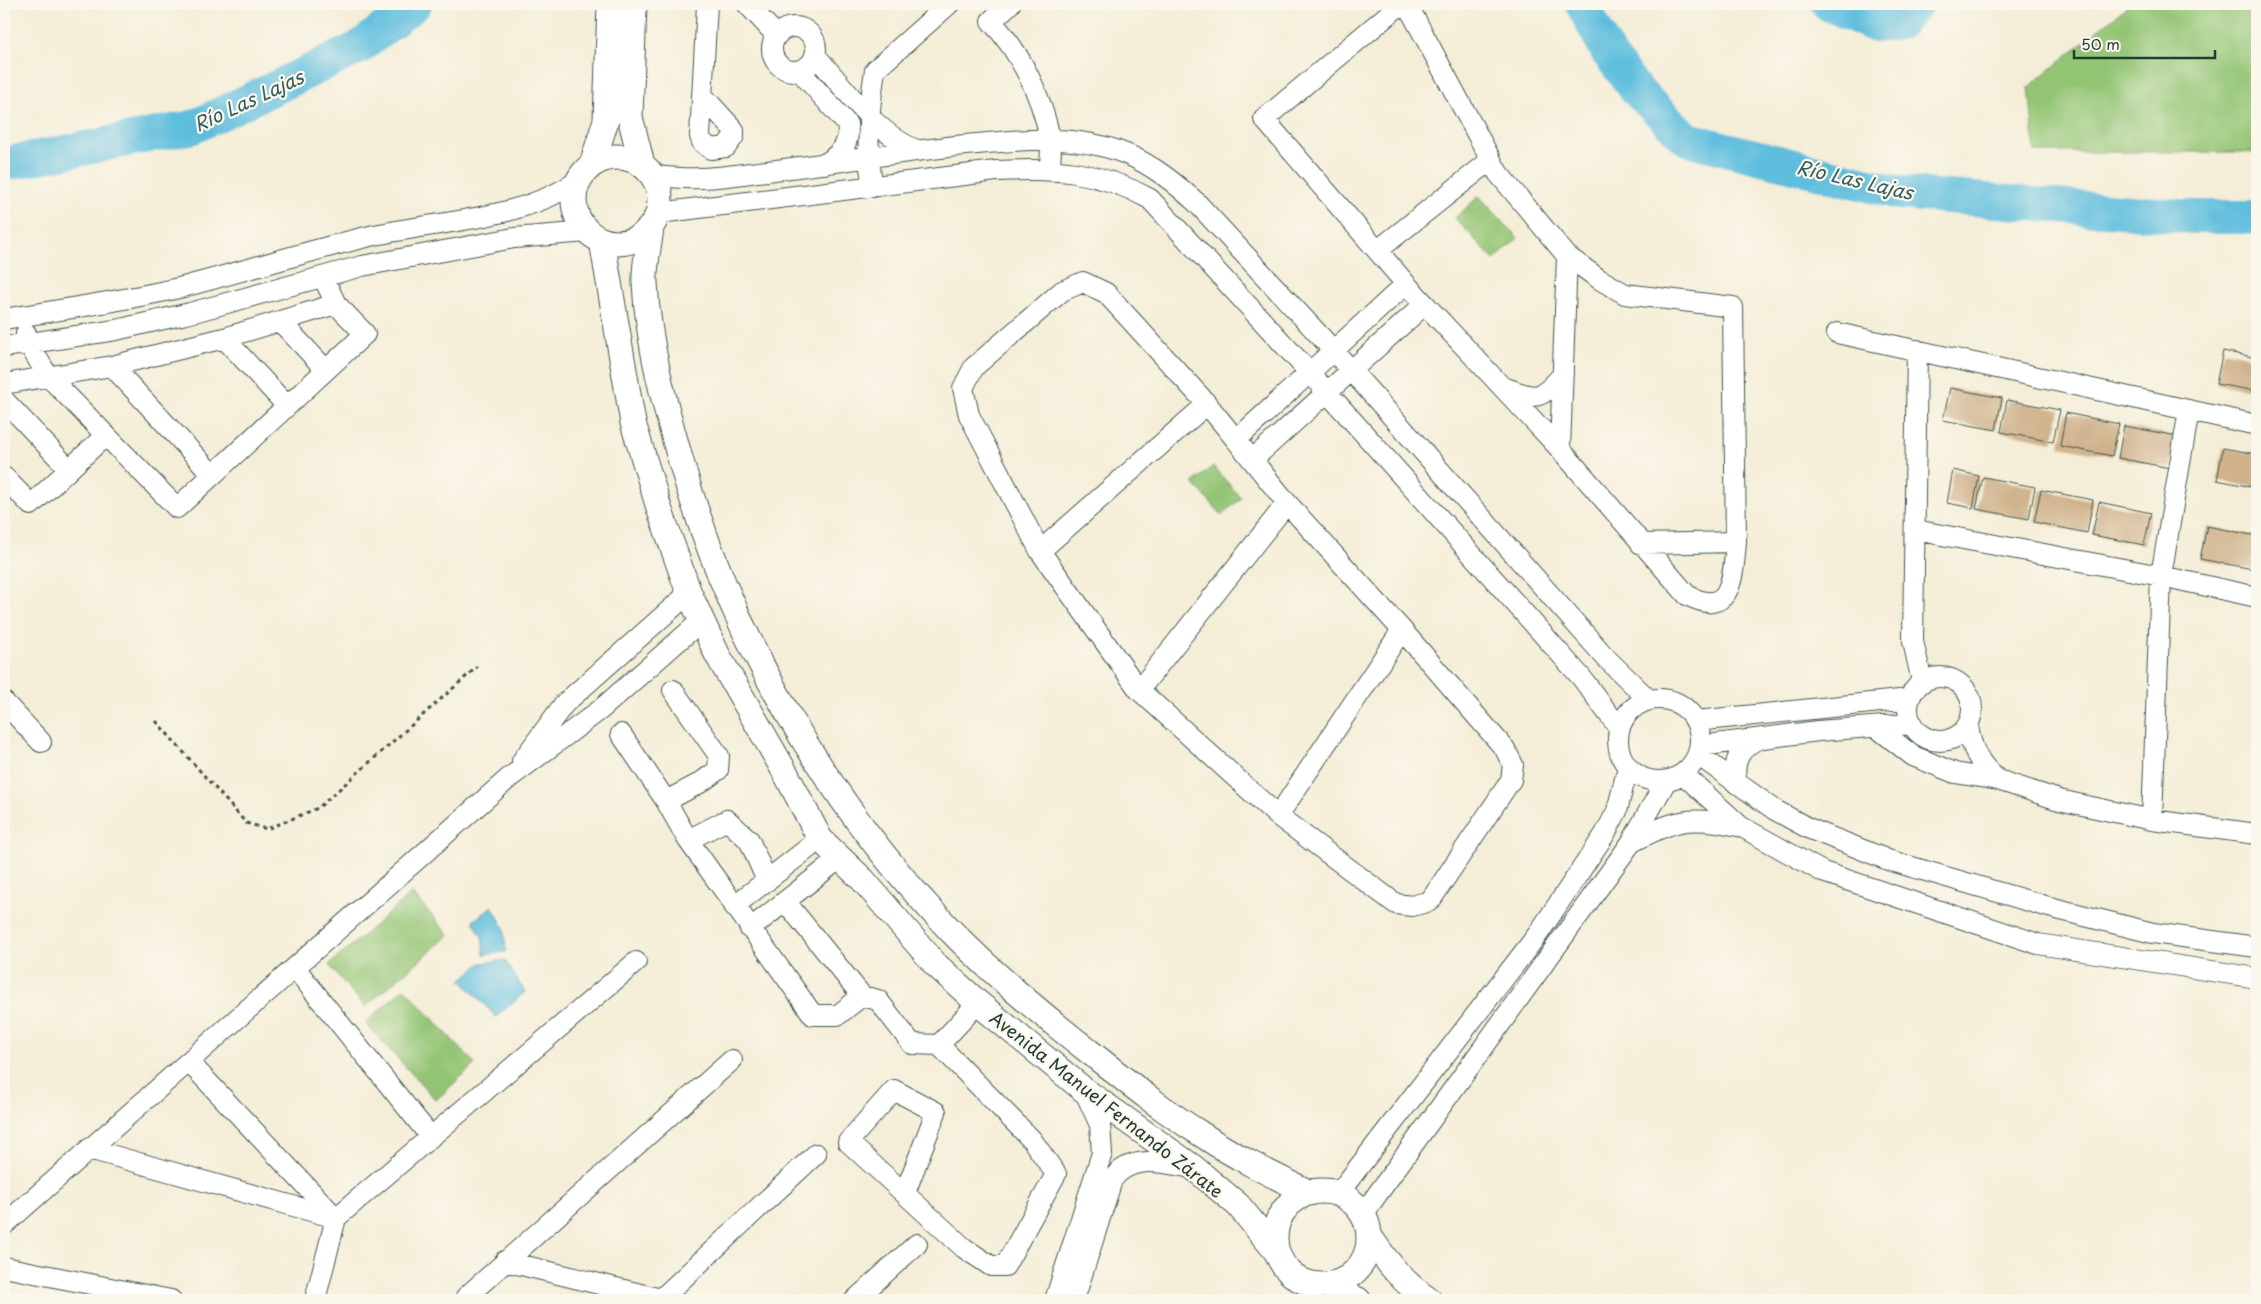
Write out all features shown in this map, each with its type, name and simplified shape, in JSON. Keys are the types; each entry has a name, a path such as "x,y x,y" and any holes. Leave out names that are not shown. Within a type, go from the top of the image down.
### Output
{"main road":[{"path":"610,4 606,120 586,172 574,192 574,206 578,220 594,236 615,244 628,242 640,237 655,220 659,188 648,170 630,116 634,4"},
{"path":"586,172 604,159 617,157 630,158 648,170"},
{"name":"Avenida Manuel Fernando Zárate","path":"655,220 645,280 650,324 671,429 691,498 723,586 760,662 816,760 882,853 952,932 1043,1016 1200,1134 1258,1168 1310,1193"},
{"name":"Avenida Manuel Fernando Zárate","path":"594,236 633,423 659,508 689,593 717,654 785,772 820,839 863,880 935,964 978,1003 1084,1090 1194,1168 1238,1205 1276,1251"},
{"path":"1367,1227 1368,1251 1362,1264 1352,1274 1340,1281 1326,1285 1313,1285 1290,1273 1276,1251 1275,1237 1278,1223 1285,1209 1296,1199 1310,1193 1324,1191 1338,1194 1358,1207 1367,1227 1390,1266 1415,1291 1429,1300"},
{"path":"1326,1285 1358,1300"}],"street":[{"path":"702,95 707,4"},
{"path":"747,4 776,35"},
{"path":"873,187 867,157 868,114 875,70 949,4"},
{"path":"1010,4 990,22 1006,38 1031,79 1050,139 1050,170"},
{"path":"1400,4 1264,120 1406,284 1560,449 1687,595 1701,602 1715,602 1726,593 1733,580 1736,542 1733,307 1626,294 1599,279 1568,256 1498,173 1407,4"},
{"path":"789,27 804,29 814,40 815,55 809,64 799,70 786,69 775,60 772,48 776,35 789,27"},
{"path":"815,55 868,114 897,141 917,150"},
{"path":"799,70 847,124 849,134 847,145 838,155 825,164"},
{"path":"648,170 700,178 825,164 917,150 1050,139 1094,145 1126,154 1148,165 1175,183 1197,203 1352,371 1607,659 1649,700"},
{"path":"1378,250 1491,160"},
{"path":"655,220 873,187 996,171 1050,170 1095,176 1123,184 1150,199 1328,392 1581,676 1619,728"},
{"path":"323,277 336,304 365,334 177,508 48,376 12,317 109,302 181,287 367,237 509,210 560,193 586,172"},
{"path":"4,347 116,330 190,314 362,266 514,238 594,236"},
{"path":"1560,449 1568,256"},
{"path":"1083,282 1106,293 1207,404 1287,503 1402,630 1505,749 1513,765 1511,780 1430,901 1412,906 1396,904 1278,816 1139,690 1040,551 969,415 963,388 974,367 1062,291 1083,282"},
{"path":"1236,440 1406,284"},
{"path":"4,384 112,366 224,338 336,304"},
{"path":"1252,460 1426,304"},
{"path":"280,321 326,370"},
{"path":"1838,333 2257,425"},
{"path":"224,338 287,406"},
{"path":"1917,350 1913,641 1922,682"},
{"path":"112,366 213,475"},
{"path":"1502,387 1521,395 1540,396 1548,392 1563,374"},
{"path":"4,400 69,470"},
{"path":"1040,551 1207,404"},
{"path":"2152,820 2161,576 2189,410"},
{"path":"4,477 30,505 106,435"},
{"path":"1139,690 1287,503"},
{"path":"1915,530 2161,576 2257,597"},
{"path":"1642,544 1736,542"},
{"path":"509,778 564,704 689,593"},
{"path":"4,1225 509,778 593,715 701,621"},
{"path":"1278,816 1402,630"},
{"path":"1935,766 1908,716 1909,699 1922,682 1940,676 1957,681 1965,688 1972,706 1968,725 1970,742 1976,756 1985,769 1998,780"},
{"path":"666,801 700,783 718,770 719,756 672,690"},
{"path":"1367,1227 1371,1203 1630,843 1674,778 1699,751 1701,738 1696,721 1688,710 1676,702 1663,699 1649,700 1636,706 1626,716 1619,728 1620,756 1628,767 1638,776 1652,781 1674,778 1740,826 1822,872 2038,944 2257,978"},
{"path":"1696,721 1909,699"},
{"path":"4,702 41,742"},
{"path":"1791,711 1793,734"},
{"path":"1699,751 1793,734 1876,727 1917,730 1942,741 1961,733 1968,725"},
{"path":"1876,727 1914,756 1955,773 1998,780 2059,800 2152,820 2257,834"},
{"path":"621,734 666,801 688,840 813,1015 838,1015 862,996"},
{"path":"1736,784 1734,770 1737,756 1746,745 1759,739"},
{"path":"1699,751 1736,784 1775,810 1808,828 1888,860 2048,907 2153,933 2257,947"},
{"path":"1338,1194 1538,934 1605,834 1617,811 1628,767"},
{"path":"688,840 727,820 749,840 767,881"},
{"path":"1630,843 1660,828 1685,820 1709,820 1740,826"},
{"path":"734,906 820,839"},
{"path":"750,929 840,858"},
{"path":"786,901 862,996 878,1000 912,1044 939,1045 1032,1140 1056,1174 1005,1266 990,1266 964,1248 848,1142 894,1090 936,1112 906,1193"},
{"path":"315,1300 336,1218 636,962"},
{"path":"295,968 430,1136"},
{"path":"939,1045 978,1003"},
{"path":"464,1300 505,1261 732,1060"},
{"path":"189,1062 336,1218"},
{"path":"1074,1300 1112,1180 1108,1169 1100,1125 1084,1090"},
{"path":"89,1149 336,1218"},
{"path":"505,1261 663,1300 816,1154"},
{"path":"1108,1169 1132,1163 1162,1163 1194,1168"},
{"path":"1055,1300 1108,1169"},
{"path":"855,1300 917,1244"},
{"path":"4,1268 171,1300"}],"path":[{"path":"156,721 246,823 267,829 318,808 477,667"}],"green space":[{"path":"2130,4 2257,4 2257,152 2035,152 2029,87"},
{"path":"1479,196 1518,238 1494,260 1455,218"},
{"path":"1213,466 1241,498 1222,515 1193,483"},
{"path":"412,893 449,935 365,1007 329,965"},
{"path":"404,988 475,1064 436,1100 365,1023"}],"water":[{"path":"492,906 504,928 506,952 484,955 482,937 473,921"},
{"path":"505,960 525,992 496,1017 461,980 481,963"}],"building":[{"path":"2223,351 2257,358 2257,391 2216,384"},
{"path":"1950,388 2002,398 1996,430 1943,420"},
{"path":"2007,400 2060,410 2053,442 2001,432"},
{"path":"2066,413 2119,424 2112,456 2060,446"},
{"path":"2124,426 2177,436 2170,468 2118,458"},
{"path":"2223,448 2257,454 2257,488 2217,480"},
{"path":"1953,470 1979,476 1973,508 1947,503"},
{"path":"1983,477 2035,487 2029,519 1976,509"},
{"path":"2041,490 2093,500 2087,533 2034,522"},
{"path":"2099,502 2151,513 2144,545 2092,535"},
{"path":"2207,526 2257,536 2253,569 2200,559"}],"waterway":[{"name":"Río Las Lajas","path":"4,164 193,127 360,47 415,4"},
{"name":"Río Las Lajas","path":"1582,4 1608,53 1637,91 1687,139 1900,193 2192,217 2257,217"},
{"name":"Río Las Lajas","path":"1828,4 1876,26 1900,23 1916,4"}]}
